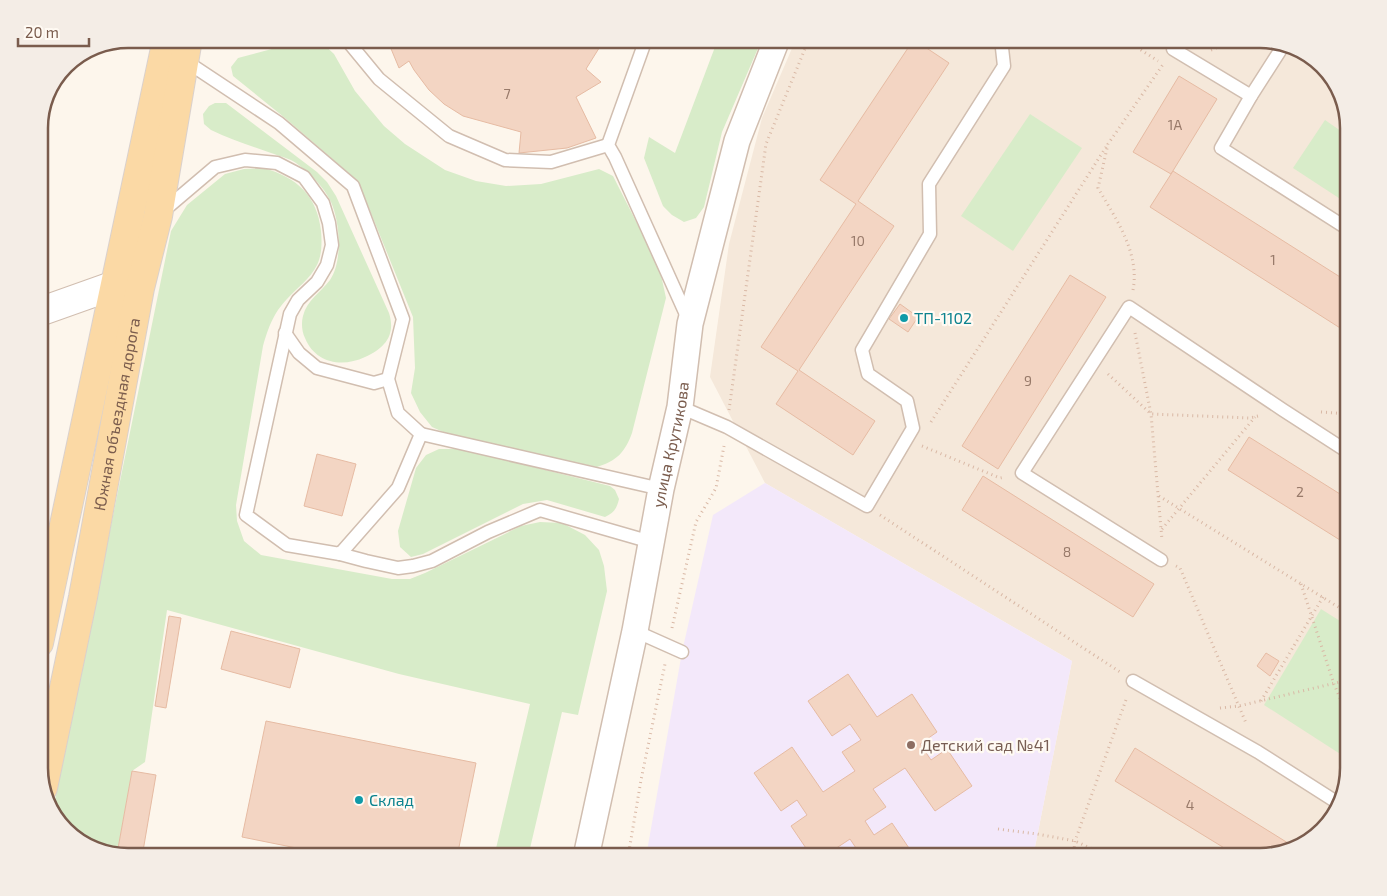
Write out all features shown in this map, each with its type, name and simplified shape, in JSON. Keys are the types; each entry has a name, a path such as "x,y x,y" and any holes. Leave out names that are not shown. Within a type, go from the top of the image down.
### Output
{"main road":[{"name":"Южная объездная дорога","path":"48,763 84,587 127,287 166,48"},
{"name":"Южная объездная дорога","path":"48,607 127,287 158,216 186,49"}],"street":[{"name":"улица Крутикова","path":"588,848 635,631 661,489 680,406 690,324 737,141 774,48"},
{"path":"48,309 127,287"}],"lane":[{"path":"353,48 378,79 449,136 504,160 551,162 608,145"},
{"path":"643,48 608,145 690,324"},
{"path":"680,406 727,427 867,506 913,428 908,401 868,374 862,350 930,234 929,184 1004,66 1002,48"},
{"path":"186,49 279,123 352,186 403,319 388,379 398,413 421,434 661,489"},
{"path":"1173,49 1251,96"},
{"path":"1280,51 1221,148 1340,224"},
{"path":"158,216 215,167 245,160 277,163 304,177 323,203 329,223 332,245 327,265 317,282 298,300 290,314 246,515 287,545 340,554 398,568 413,566 432,561 488,532 540,510 651,542"},
{"path":"1161,560 1022,473 1129,307 1340,447"},
{"path":"285,333 299,353 317,368 374,383 388,379"},
{"path":"340,554 398,488 421,434"},
{"path":"635,631 682,652"},
{"path":"1134,680 1258,752 1332,800"}],"path":[{"path":"630,848 668,646 696,522 716,488 727,427 766,144 805,48"},
{"path":"1138,48 1163,64"},
{"path":"1190,59 1216,48"},
{"path":"928,428 1108,144 1173,49"},
{"path":"1108,144 1098,188 1120,226 1132,254 1135,280 1129,307 1151,414 1162,529 1161,560 1180,568 1258,752"},
{"path":"1094,362 1151,414 1250,418 1282,410"},
{"path":"1320,412 1340,413"},
{"path":"1162,529 1256,416"},
{"path":"917,444 1000,478 1022,473"},
{"path":"1159,496 1340,608"},
{"path":"867,506 1134,680 1075,841 1074,848"},
{"path":"1300,583 1340,698"},
{"path":"1261,701 1323,597"},
{"path":"1189,712 1239,706 1340,682"},
{"path":"998,829 1075,841 1090,848"}],"shaded area":[{"path":"792,48 1259,48 1275,49 1295,56 1304,61 1323,79 1337,107 1340,128 1340,768 1338,784 1331,804 1320,821 1312,829 1295,840 1270,848 1035,848 1072,661 765,483 710,377 729,244 762,118"},
{"path":"765,483 1072,661 1035,848 648,848 682,652 713,515"}],"green space":[{"path":"275,48 328,48 334,54 355,91 384,126 405,144 445,170 476,181 506,186 541,184 599,169 613,176 651,251 661,275 666,298 632,433 623,451 615,459 597,467 450,435 432,427 420,412 411,393 415,368 413,317 358,181 233,76 231,67 238,58"},
{"path":"715,48 758,48 722,132 704,207 696,218 684,222 672,215 663,206 644,158 649,137 675,153"},
{"path":"215,103 226,103 317,172 327,182 336,196 391,321 390,334 387,340 372,353 347,362 330,361 315,353 310,346 304,336 303,316 311,301 330,280 337,263 338,230 331,202 316,180 293,161 211,130 204,124 203,114 209,106"},
{"path":"1030,114 1082,148 1013,251 961,216"},
{"path":"1325,120 1340,130 1340,199 1293,168"},
{"path":"264,168 276,172 303,190 310,198 319,218 321,244 317,265 307,279 278,310 263,346 236,505 237,521 244,541 261,555 392,579 410,579 521,526 540,522 562,523 585,535 599,550 604,566 607,591 578,715 562,712 530,848 496,848 530,704 399,674 167,610 145,762 132,771 118,848 107,846 83,835 67,821 55,801 171,231 187,205 225,174 244,169"},
{"path":"439,449 460,449 610,486 615,490 619,499 613,512 605,517 547,500 523,504 423,554 411,557 400,547 398,531 416,468 426,455"},
{"path":"1321,609 1340,621 1340,754 1264,705"}],"building":[{"path":"391,48 599,48 586,69 601,82 576,97 596,138 567,148 519,153 521,132 463,116 444,104 429,90 409,61 399,68"},
{"path":"908,48 926,48 949,63 858,201 894,226 799,370 875,421 853,455 776,404 798,371 761,347 856,204 820,180"},
{"path":"1179,76 1217,99 1171,174 1133,152"},
{"path":"1173,171 1340,277 1340,328 1150,207"},
{"path":"1070,275 1106,297 998,469 962,446"},
{"name":"ТП-1102","path":"900,304 918,317 908,332 889,319"},
{"path":"1249,437 1340,494 1340,540 1228,470"},
{"path":"317,454 356,464 342,516 304,506"},
{"path":"983,476 1154,584 1133,617 962,510"},
{"path":"169,616 181,618 166,708 155,706"},
{"path":"231,631 300,649 290,688 221,669"},
{"path":"1266,653 1279,661 1270,676 1257,666"},
{"path":"848,674 877,717 912,694 937,732 920,744 931,760 947,749 972,786 935,811 905,768 873,789 886,807 865,821 874,835 892,823 909,848 856,848 850,839 836,848 806,848 791,826 807,815 797,800 781,811 754,773 792,747 823,792 855,771 842,752 861,740 850,724 832,736 808,701"},
{"name":"Склад","path":"266,721 476,763 459,848 296,848 242,837"},
{"path":"1135,748 1288,843 1270,848 1224,848 1115,781"},
{"path":"132,771 156,775 144,848 118,848"}],"place":[{"name":"ТП-1102","path":"904,318"},
{"name":"Детский сад №41","path":"911,745"},
{"name":"Склад","path":"359,800"}]}
